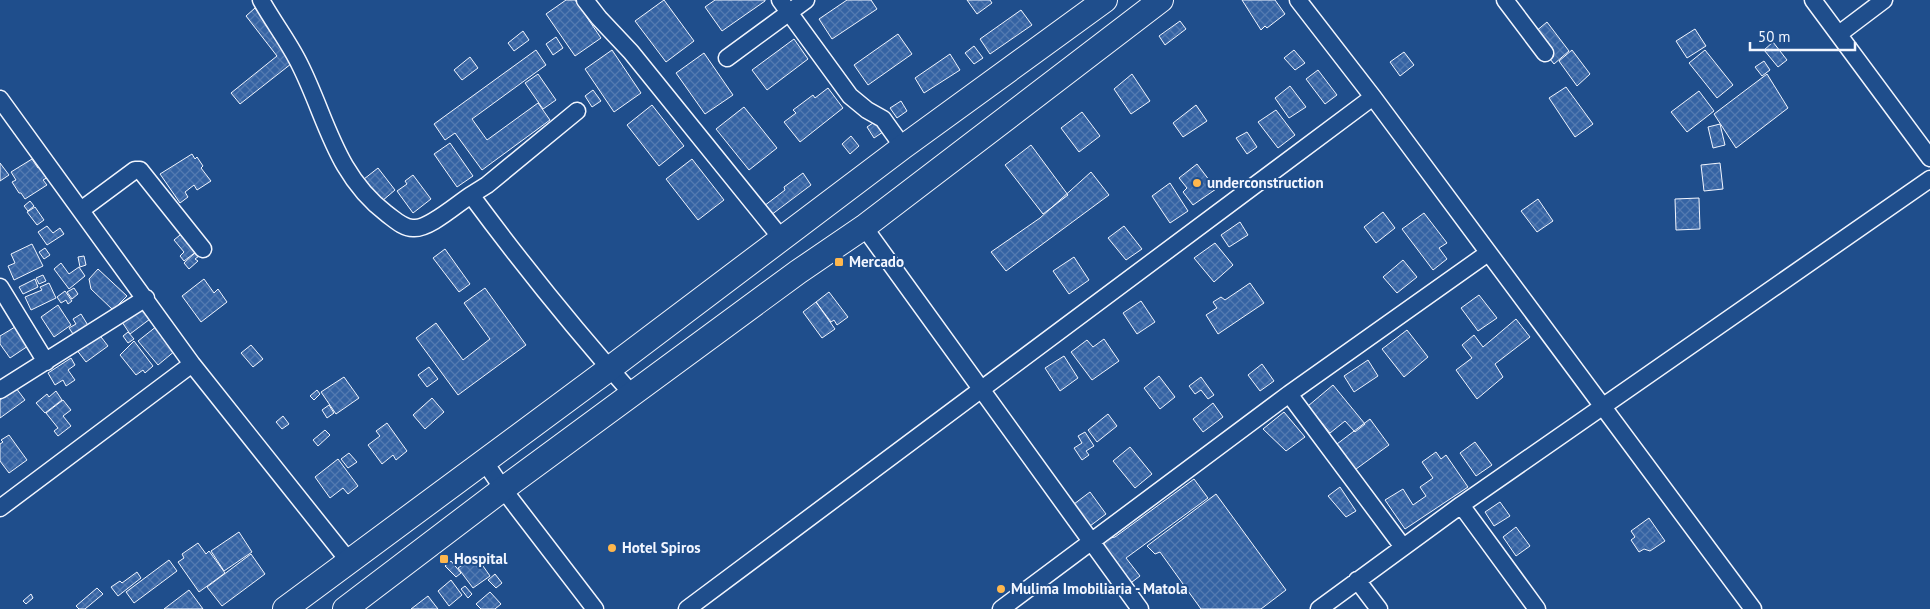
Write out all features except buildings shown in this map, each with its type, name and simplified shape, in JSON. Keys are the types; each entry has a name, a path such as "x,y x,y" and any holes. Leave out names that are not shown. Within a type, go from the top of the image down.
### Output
{"highway":[{"path":"345,609 503,489 798,272 864,228 1161,0"},
{"path":"285,609 348,560 609,369 1099,2"}],"street":[{"path":"260,0 297,58 322,119 352,179 376,205 399,223 411,228 423,227 487,185 578,111"},
{"path":"586,0 599,18 631,52 782,239"},
{"path":"727,58 785,6 806,0"},
{"path":"1298,0 1373,97 1753,609"},
{"path":"1505,0 1545,53"},
{"path":"1813,0 1930,158"},
{"path":"1838,34 1884,0"},
{"path":"785,6 835,79 850,96 867,110 883,119 903,147"},
{"path":"687,609 1373,97"},
{"path":"0,98 192,364 348,560"},
{"path":"81,210 135,170 140,170 203,249"},
{"path":"1319,609 1461,505 1930,179"},
{"path":"471,195 495,228 609,369 633,395"},
{"path":"864,228 1140,609"},
{"path":"1001,609 1289,394 1488,253"},
{"path":"0,287 46,362"},
{"path":"0,390 146,298"},
{"path":"0,508 192,364"},
{"path":"1289,394 1403,547"},
{"path":"484,461 503,489 595,609"},
{"path":"1461,505 1538,609"},
{"path":"1357,580 1378,609"}],"place":[{"name":"underconstruction","path":"1197,183"},
{"name":"Mercado","path":"839,262"},
{"name":"Hotel Spiros","path":"612,548"},
{"name":"Hospital","path":"444,559"},
{"name":"Mulima Imobiliaria - Matola","path":"1001,589"}]}
